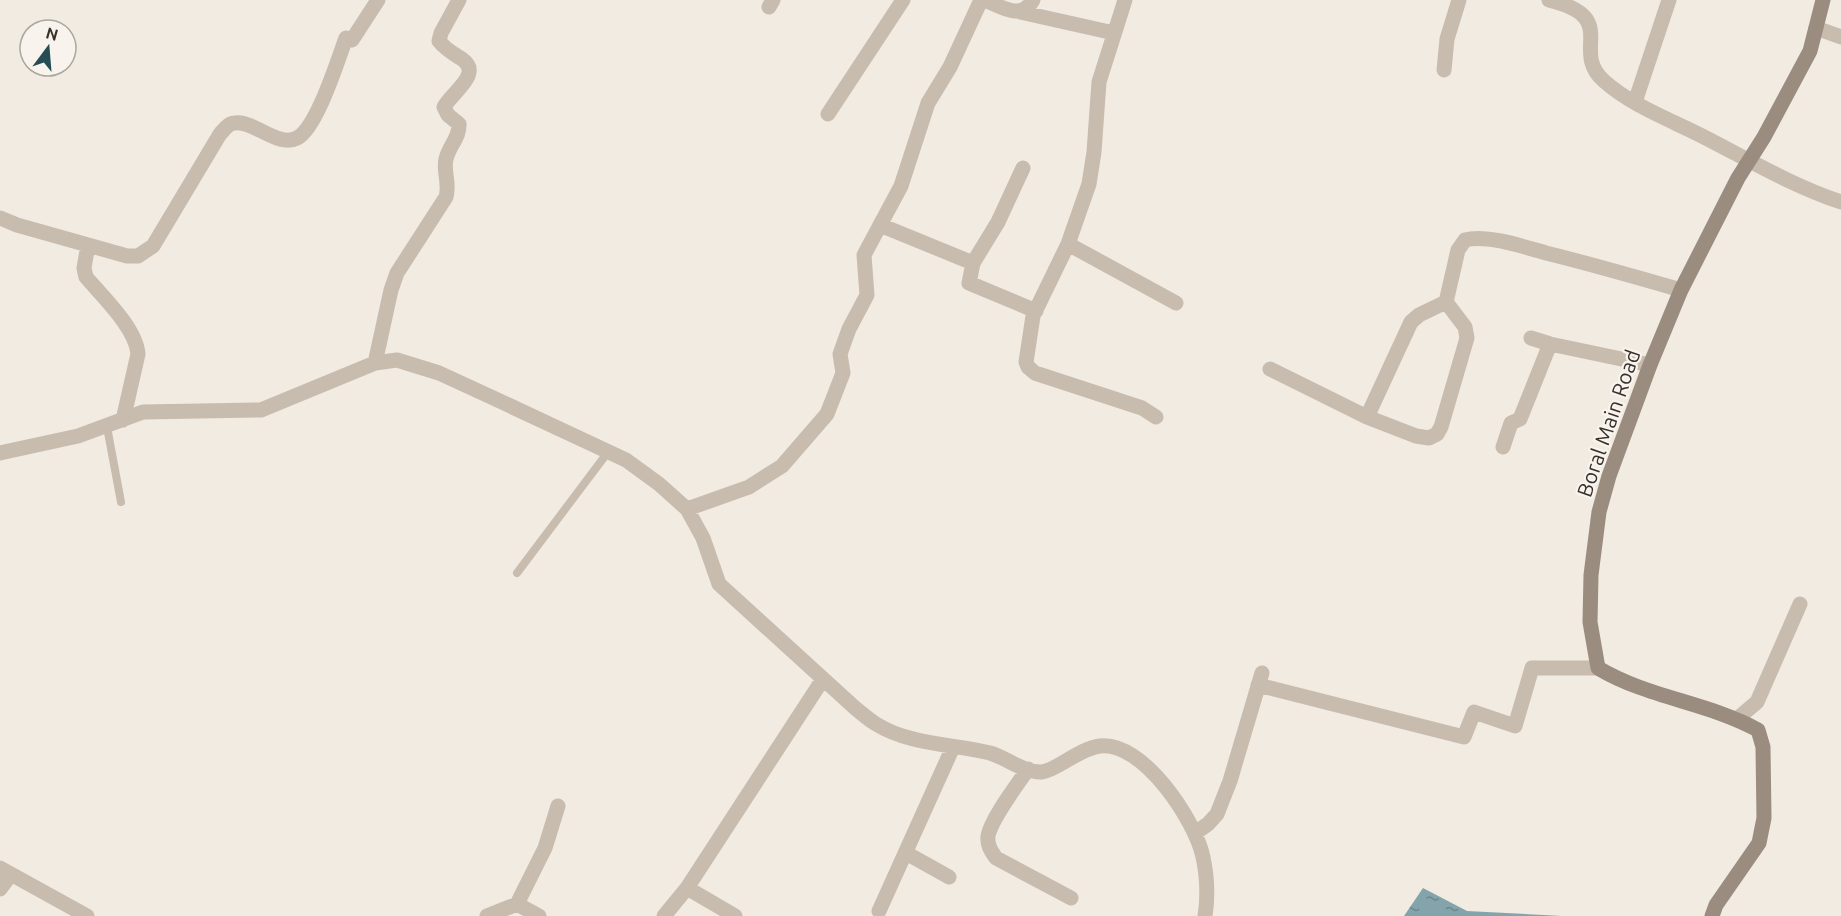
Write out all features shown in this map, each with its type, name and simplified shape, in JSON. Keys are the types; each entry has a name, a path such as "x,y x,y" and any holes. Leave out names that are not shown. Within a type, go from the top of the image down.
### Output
{"main road":[{"name":"Boral Main Road","path":"1598,668 1590,622 1591,575 1599,512 1609,476 1650,365 1681,290 1738,178 1764,137 1810,51 1823,0"},
{"path":"1598,668 1620,682 1737,719 1758,730 1763,747 1764,818 1759,843 1716,905 1712,916"}],"street":[{"path":"0,218 17,225 127,256 138,255 153,246 220,134 233,123 239,123 284,140 298,138 305,131 323,99 349,39 378,0"},
{"path":"375,363 397,273 446,197 449,186 445,161 459,132 459,123 448,115 444,107 449,98 468,79 470,70 465,61 445,49 439,41 459,0"},
{"path":"828,114 903,0"},
{"path":"687,509 749,487 782,466 826,414 843,373 840,354 849,329 867,295 864,255 905,175 928,103 950,68 983,0 1009,10 1114,33"},
{"path":"1020,12 1028,8 1033,0"},
{"path":"1125,0 1099,82 1094,152 1089,184 1068,244 1036,311 1026,362 1031,370 1142,408 1156,417"},
{"path":"1444,70 1447,39 1459,0"},
{"path":"1549,0 1574,7 1584,15 1591,31 1592,63 1598,74 1613,89 1804,189 1841,202"},
{"path":"1635,102 1669,0"},
{"path":"1816,28 1841,37"},
{"path":"1023,168 998,222 973,263 969,283 1036,311"},
{"path":"880,225 973,263"},
{"path":"1446,302 1460,244 1467,239 1524,247 1681,290"},
{"path":"1068,244 1176,303"},
{"path":"88,245 84,268 86,277 138,344 138,354 123,420"},
{"path":"1367,417 1411,322 1419,315 1446,302"},
{"path":"1270,369 1367,417 1416,436 1429,438 1437,434 1441,428 1467,338 1465,327 1446,302"},
{"path":"1531,338 1650,365"},
{"path":"1503,447 1511,423 1520,419 1550,344"},
{"path":"0,453 107,427 143,412 261,410 375,363 397,360 439,373 626,460 659,484 687,509 703,538 719,584 854,707 877,724 903,736 991,754 1028,769 1043,772 1082,751 1101,746 1117,748 1145,764 1174,799 1195,833 1203,856 1208,898 1205,916"},
{"path":"1737,719 1757,702 1800,604"},
{"path":"1195,833 1208,824 1216,814 1230,781 1260,679 1464,737 1474,712 1515,726 1532,668 1598,668"},
{"path":"664,916 687,888 823,679"},
{"path":"879,911 953,747"},
{"path":"1028,769 993,822 988,836 989,848 996,858 1071,898"},
{"path":"488,916 517,904 545,848 558,806"},
{"path":"906,853 949,877"},
{"path":"0,889 6,871 87,916"},
{"path":"687,888 735,916"},
{"path":"517,904 539,916"}],"lane":[{"path":"107,427 120,502"},
{"path":"517,573 608,452"}],"water":[{"path":"1423,888 1467,911 1562,916 1404,916"}]}
